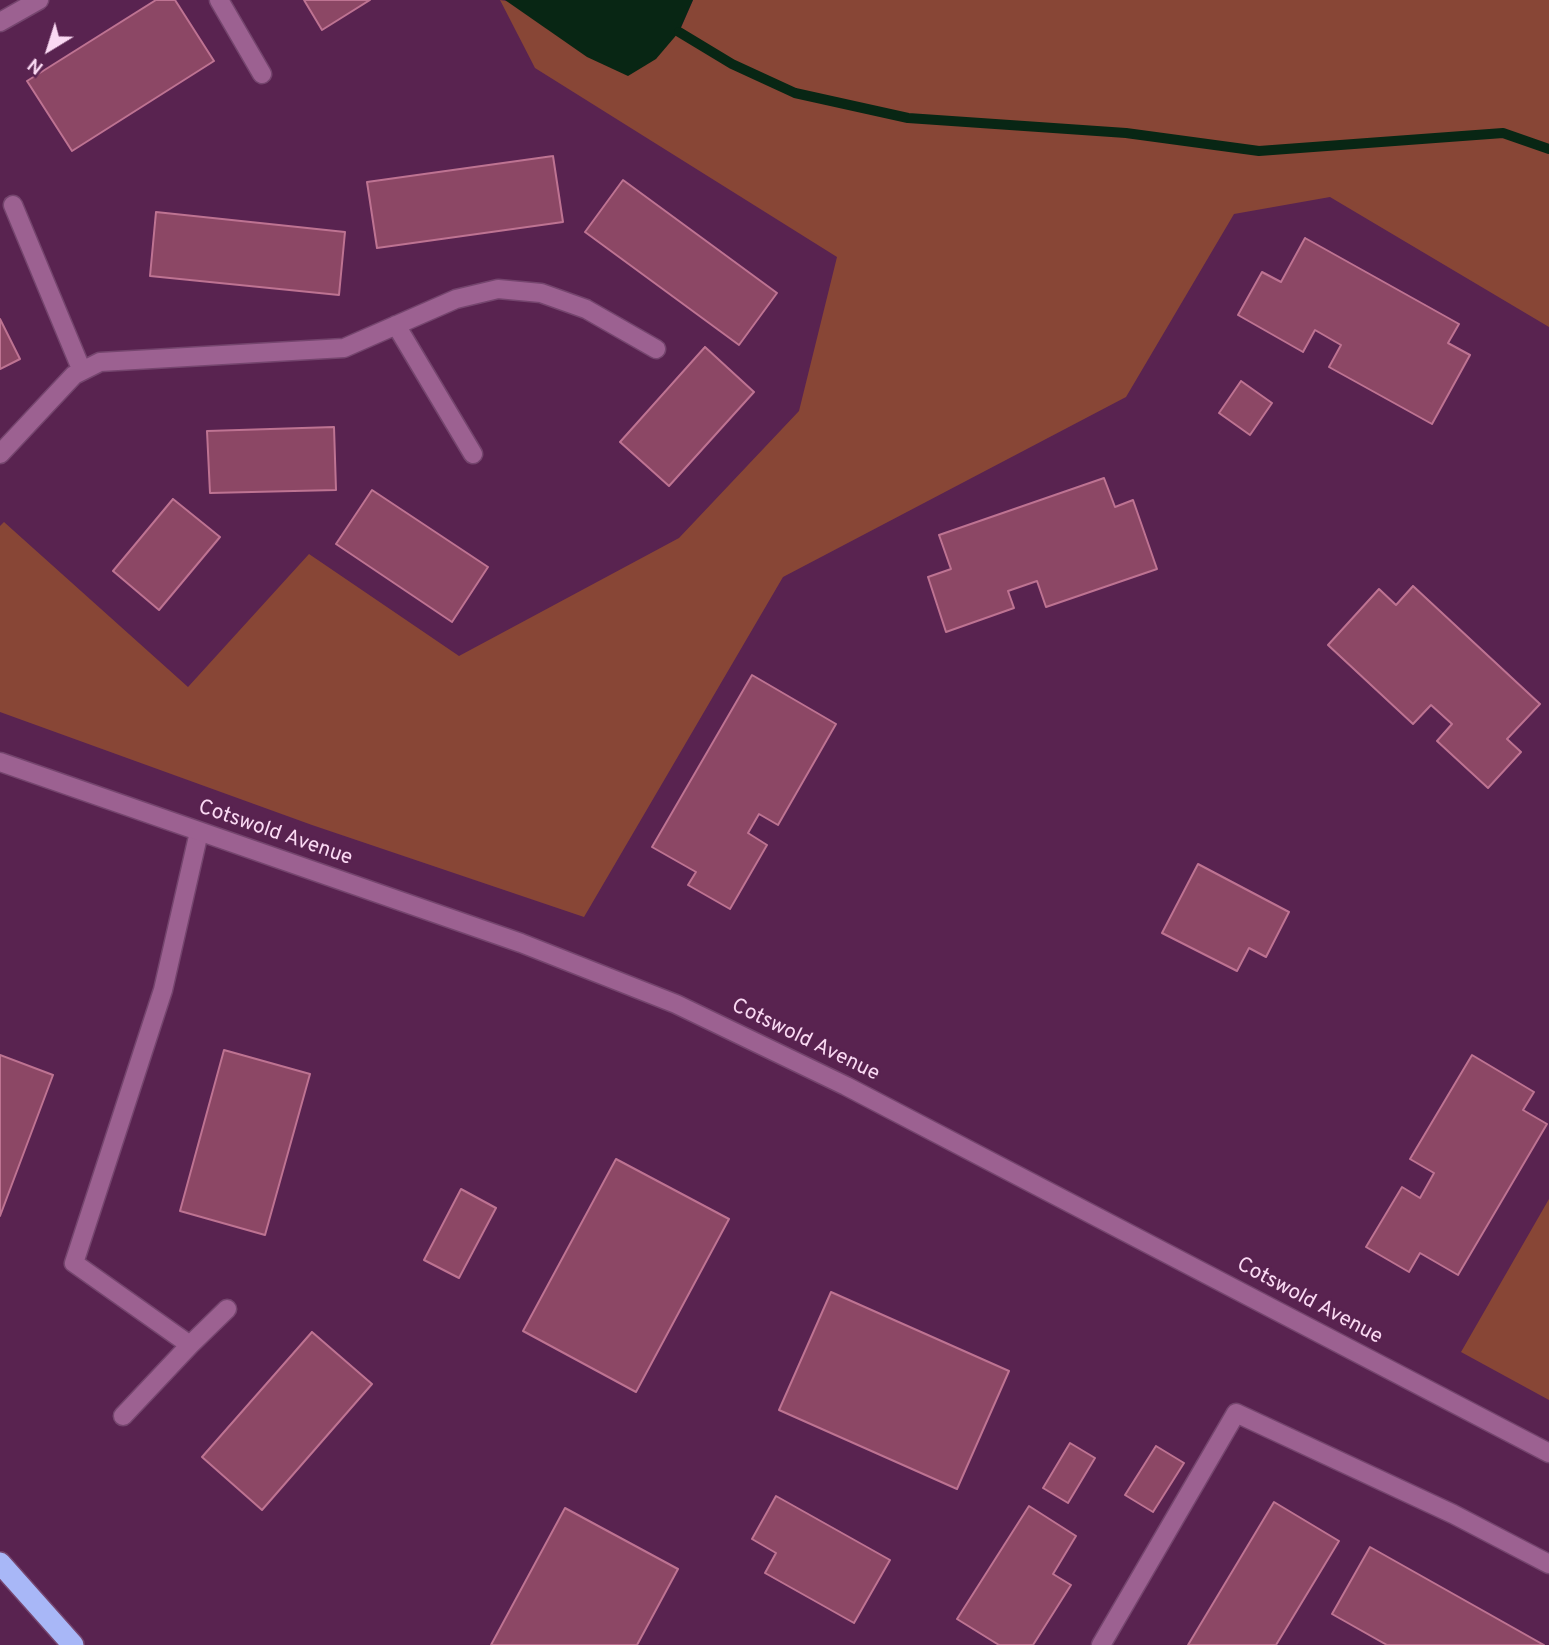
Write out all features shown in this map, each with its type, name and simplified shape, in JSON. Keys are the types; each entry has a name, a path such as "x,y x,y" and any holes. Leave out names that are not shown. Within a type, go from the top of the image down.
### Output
{"highway":[{"path":"0,1563 73,1645"}],"street":[{"path":"0,22 39,0"},
{"path":"219,0 262,74"},
{"path":"13,205 82,371"},
{"path":"0,454 74,375 100,362 344,348 456,299 498,289 541,293 586,309 656,349"},
{"path":"396,326 473,454"},
{"name":"Cotswold Avenue","path":"0,762 534,948 676,1004 846,1086 1549,1453"},
{"path":"190,1345 74,1263 163,990 199,832"},
{"path":"123,1416 227,1309"},
{"path":"1101,1645 1236,1413 1453,1514 1549,1564"}],"shaded area":[{"path":"500,0 679,32 693,0 1549,0 1549,327 1330,197 1234,214 1126,397 783,577 584,917 312,825 0,712 0,526 4,522 188,687 309,554 459,656 679,538 799,411 837,257 535,68"},
{"path":"505,0 693,0 679,32 656,59 628,76 587,57"},
{"path":"1549,1199 1549,1400 1461,1352"}],"building":[{"path":"156,0 175,0 214,61 72,151 27,81"},
{"path":"304,0 370,0 322,30"},
{"path":"553,156 563,222 377,248 367,182"},
{"path":"623,180 777,293 739,345 585,232"},
{"path":"156,212 345,232 339,295 150,276"},
{"path":"1305,238 1459,324 1448,343 1470,355 1432,424 1329,367 1341,345 1315,330 1303,352 1238,315 1262,272 1281,282"},
{"path":"0,319 20,359 0,369"},
{"path":"705,347 754,392 669,486 620,442"},
{"path":"1241,381 1272,403 1250,435 1219,413"},
{"path":"334,427 336,490 210,493 207,431"},
{"path":"1104,478 1115,507 1133,500 1157,569 1046,607 1037,581 1008,591 1014,608 946,632 928,577 951,569 939,535"},
{"path":"372,490 488,567 452,622 336,544"},
{"path":"173,499 220,537 159,610 113,571"},
{"path":"1413,586 1540,704 1507,739 1521,752 1488,788 1437,741 1452,724 1431,705 1413,724 1328,645 1379,589 1396,605"},
{"path":"752,675 836,724 778,825 759,814 748,833 767,845 730,909 688,885 696,872 652,847"},
{"path":"1198,864 1289,912 1266,957 1249,948 1237,971 1162,933"},
{"path":"224,1050 310,1074 265,1235 180,1211"},
{"path":"0,1055 53,1075 0,1216"},
{"path":"1472,1055 1534,1092 1523,1110 1547,1124 1458,1275 1420,1253 1409,1272 1366,1247 1402,1187 1420,1198 1434,1173 1410,1159"},
{"path":"616,1159 729,1219 636,1392 523,1331"},
{"path":"461,1189 496,1208 459,1278 424,1260"},
{"path":"831,1292 1009,1371 957,1489 779,1410"},
{"path":"312,1332 372,1384 262,1510 202,1457"},
{"path":"1070,1443 1095,1458 1068,1503 1043,1488"},
{"path":"1156,1446 1184,1463 1153,1512 1125,1495"},
{"path":"776,1496 890,1560 854,1623 765,1573 776,1553 752,1539"},
{"path":"1274,1502 1339,1541 1276,1645 1188,1645"},
{"path":"1029,1506 1076,1536 1053,1574 1071,1585 1033,1645 999,1645 957,1619"},
{"path":"565,1508 678,1569 637,1645 491,1645"},
{"path":"1370,1547 1544,1645 1387,1645 1332,1614"}],"waterway":[{"path":"679,32 732,64 795,93 908,118 1126,133 1259,151 1503,133 1549,149"}]}
